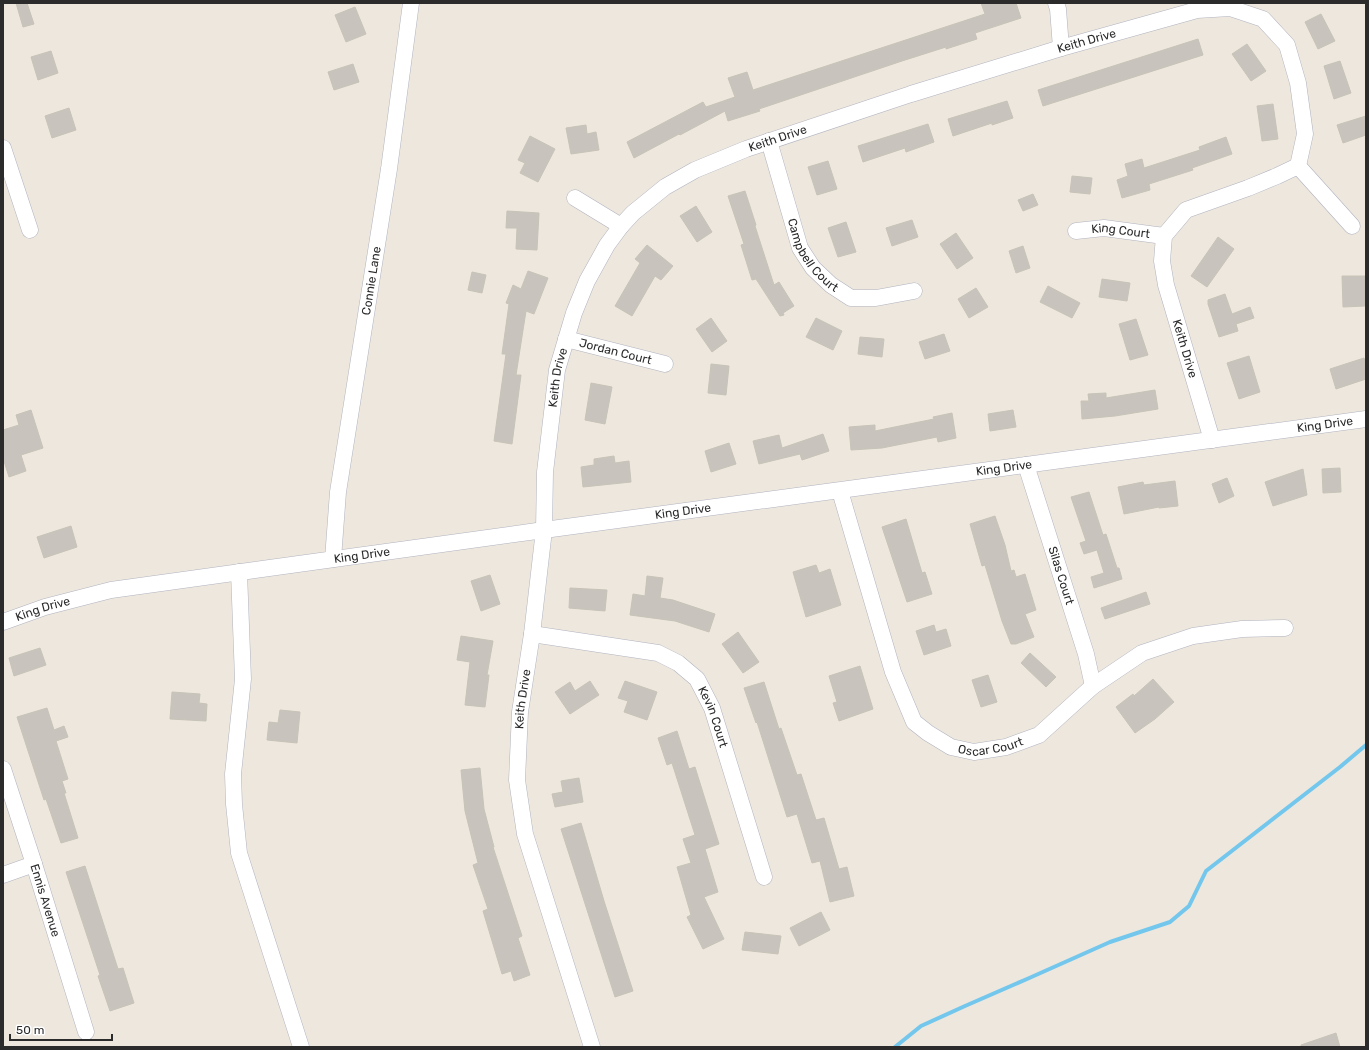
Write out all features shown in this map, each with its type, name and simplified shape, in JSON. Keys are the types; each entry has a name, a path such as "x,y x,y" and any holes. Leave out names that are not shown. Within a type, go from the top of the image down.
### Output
{"street":[{"name":"Connie Lane","path":"333,559 338,492 389,169 411,3"},
{"path":"1056,3 1058,9 1061,48"},
{"name":"Keith Drive","path":"592,1047 526,834 517,780 520,712 532,634 544,530 545,472 557,370 566,339 587,280 607,245 621,226 633,213 665,187 695,170 769,141 912,94 1061,48 1197,10 1230,8 1263,19 1287,45 1298,82 1305,134 1298,166"},
{"name":"Campbell Court","path":"769,141 800,248 813,268 831,285 850,298 876,298 914,291"},
{"path":"3,148 30,230"},
{"path":"1164,236 1186,210 1248,188 1298,166 1352,226"},
{"path":"575,198 621,226"},
{"name":"King Court","path":"1076,231 1104,228 1164,236"},
{"name":"Keith Drive","path":"1164,236 1162,261 1166,285 1212,440"},
{"name":"Jordan Court","path":"566,339 665,364"},
{"name":"King Drive","path":"3,622 45,607 111,590 1366,419"},
{"name":"Silas Court","path":"1026,465 1086,654 1093,686"},
{"name":"Oscar Court","path":"840,491 893,672 914,722 928,733 951,746 974,752 1006,747 1039,735 1093,686 1142,653 1193,636 1242,629 1285,628"},
{"path":"238,572 243,678 233,774 234,804 239,853 301,1047"},
{"name":"Kevin Court","path":"532,634 658,653 678,663 698,679 712,708 764,877"},
{"name":"Ennis Avenue","path":"3,769 86,1032"},
{"path":"3,875 34,864"}],"building":[{"path":"16,3 27,3 34,24 23,27"},
{"path":"981,3 1016,3 1021,18 975,33 977,39 902,61 759,109 760,111 728,121 725,111 634,158 627,142 703,102 706,107 735,97 728,78 747,72 753,90 985,14"},
{"path":"355,7 366,34 346,42 335,15"},
{"path":"1321,14 1335,41 1318,49 1305,22"},
{"path":"1198,39 1203,55 1043,106 1038,90"},
{"path":"1247,44 1266,71 1251,81 1232,54"},
{"path":"51,51 58,73 38,80 31,57"},
{"path":"1340,61 1351,93 1334,99 1324,66"},
{"path":"353,64 359,82 334,90 328,72"},
{"path":"1007,101 1013,118 992,125 992,123 953,136 948,119"},
{"path":"1273,104 1278,139 1262,141 1257,106"},
{"path":"69,108 76,130 52,138 45,116"},
{"path":"1366,116 1366,135 1343,143 1337,125"},
{"path":"928,124 934,142 906,152 905,148 863,162 858,146"},
{"path":"586,125 587,134 596,132 599,150 571,154 566,128"},
{"path":"530,136 555,149 538,182 520,173 525,163 518,160"},
{"path":"1226,137 1232,154 1192,168 1193,170 1149,184 1150,190 1122,198 1117,180 1128,176 1125,164 1142,159 1144,168 1200,150 1199,147"},
{"path":"828,161 837,189 817,195 808,167"},
{"path":"1072,176 1092,178 1090,194 1070,192"},
{"path":"745,191 774,285 779,282 794,306 783,313 784,315 780,316 756,279 752,280 741,245 744,244 728,196"},
{"path":"1033,194 1038,205 1023,211 1018,200"},
{"path":"696,206 712,232 697,242 680,216"},
{"path":"507,211 539,213 537,250 516,249 517,228 506,228"},
{"path":"912,220 918,237 892,246 886,228"},
{"path":"846,222 856,252 838,257 828,228"},
{"path":"956,233 973,258 957,269 940,244"},
{"path":"1218,237 1234,249 1207,287 1191,276"},
{"path":"647,245 673,266 661,280 655,276 632,316 615,306 640,263 635,259"},
{"path":"1023,246 1030,268 1016,273 1009,251"},
{"path":"528,271 548,278 534,314 526,311 516,375 521,375 512,444 494,441 506,354 502,354 509,304 506,303 513,285 521,289"},
{"path":"472,272 486,275 482,293 468,290"},
{"path":"1342,276 1365,276 1365,306 1343,307"},
{"path":"1102,279 1130,283 1127,301 1099,297"},
{"path":"1048,286 1080,303 1072,318 1040,302"},
{"path":"976,288 988,307 969,318 958,299"},
{"path":"1225,294 1232,314 1250,307 1254,318 1236,324 1238,331 1219,337 1208,300"},
{"path":"711,318 727,341 712,352 696,329"},
{"path":"816,318 842,331 833,350 806,337"},
{"path":"1136,319 1148,355 1130,360 1119,324"},
{"path":"944,334 950,351 925,359 919,342"},
{"path":"860,337 884,339 882,357 858,354"},
{"path":"1249,356 1260,392 1239,399 1227,363"},
{"path":"1364,358 1366,364 1366,379 1336,389 1330,369"},
{"path":"711,364 729,366 726,395 708,393"},
{"path":"591,383 612,387 605,424 585,420"},
{"path":"1155,390 1158,409 1115,416 1082,419 1081,401 1089,401 1088,394 1106,393 1106,398"},
{"path":"31,410 43,448 21,455 26,471 9,477 3,458 3,430 19,425 16,415"},
{"path":"1013,410 1016,427 990,431 988,414"},
{"path":"952,413 956,438 938,442 937,437 882,448 851,450 849,427 875,425 875,431 934,419 933,417"},
{"path":"823,434 829,451 802,460 800,454 759,464 753,441 779,435 782,448"},
{"path":"729,443 736,464 711,472 705,451"},
{"path":"614,456 615,463 629,461 631,482 583,487 581,467 594,465 594,459"},
{"path":"1340,468 1341,492 1323,493 1322,469"},
{"path":"1303,469 1307,495 1273,506 1265,482"},
{"path":"1227,478 1234,496 1219,503 1212,484"},
{"path":"1175,481 1178,506 1159,507 1124,514 1118,487 1143,482 1144,485"},
{"path":"1089,492 1103,535 1106,534 1122,579 1094,588 1091,577 1104,573 1097,550 1084,554 1080,543 1086,541 1071,497"},
{"path":"995,516 1005,545 1011,571 1014,570 1016,577 1025,574 1036,610 1025,614 1034,637 1016,644 1011,644 1002,621 985,565 982,566 970,524"},
{"path":"906,519 922,573 925,572 932,594 907,602 882,527"},
{"path":"71,526 77,547 44,558 37,537"},
{"path":"816,565 819,573 830,569 841,605 806,617 793,572"},
{"path":"490,575 500,604 481,611 471,581"},
{"path":"647,576 663,578 660,598 673,600 715,614 709,632 675,621 630,615 633,594 645,596"},
{"path":"570,588 607,590 605,611 569,608"},
{"path":"1146,592 1150,604 1105,619 1101,608"},
{"path":"934,625 936,632 946,629 951,646 924,655 916,631"},
{"path":"738,632 759,662 743,673 722,644"},
{"path":"461,636 493,641 487,675 489,675 485,707 465,705 470,662 457,660"},
{"path":"40,648 46,665 14,676 9,658"},
{"path":"1030,653 1056,677 1046,687 1021,663"},
{"path":"860,666 873,709 839,721 833,703 837,702 829,676"},
{"path":"988,675 997,702 981,707 972,680"},
{"path":"1153,679 1174,702 1155,719 1135,733 1116,707 1133,694 1134,696"},
{"path":"590,681 599,695 570,714 555,692 570,682 575,691"},
{"path":"625,681 657,692 647,720 624,712 628,701 618,698"},
{"path":"764,682 779,729 781,728 797,775 801,774 816,820 824,818 839,869 847,867 854,896 830,902 820,861 812,863 797,814 787,817 757,722 756,723 744,688"},
{"path":"172,692 200,694 199,703 207,704 206,721 170,719"},
{"path":"47,708 54,730 64,726 68,737 56,741 68,779 62,781 66,793 64,793 78,838 61,843 46,799 44,800 17,717"},
{"path":"280,710 300,712 297,743 267,740 269,722 278,723"},
{"path":"677,731 689,769 695,767 719,844 705,849 718,892 704,897 724,939 703,949 687,917 691,915 677,867 691,863 683,839 695,835 672,763 667,765 658,738"},
{"path":"480,768 484,809 493,847 522,936 518,938 530,975 514,981 511,971 502,974 483,911 488,909 473,865 478,863 465,811 461,770"},
{"path":"579,778 583,802 555,807 552,794 563,792 561,781"},
{"path":"581,823 633,991 615,997 561,829"},
{"path":"85,866 118,969 123,968 134,1003 110,1011 98,976 100,975 66,872"},
{"path":"821,912 830,930 799,946 790,928"},
{"path":"745,932 781,936 778,954 742,950"},
{"path":"1336,1033 1340,1047 1301,1047 1301,1045"}],"waterway":[{"path":"895,1047 921,1026 1110,942 1170,922 1189,906 1206,871 1366,745"}]}
